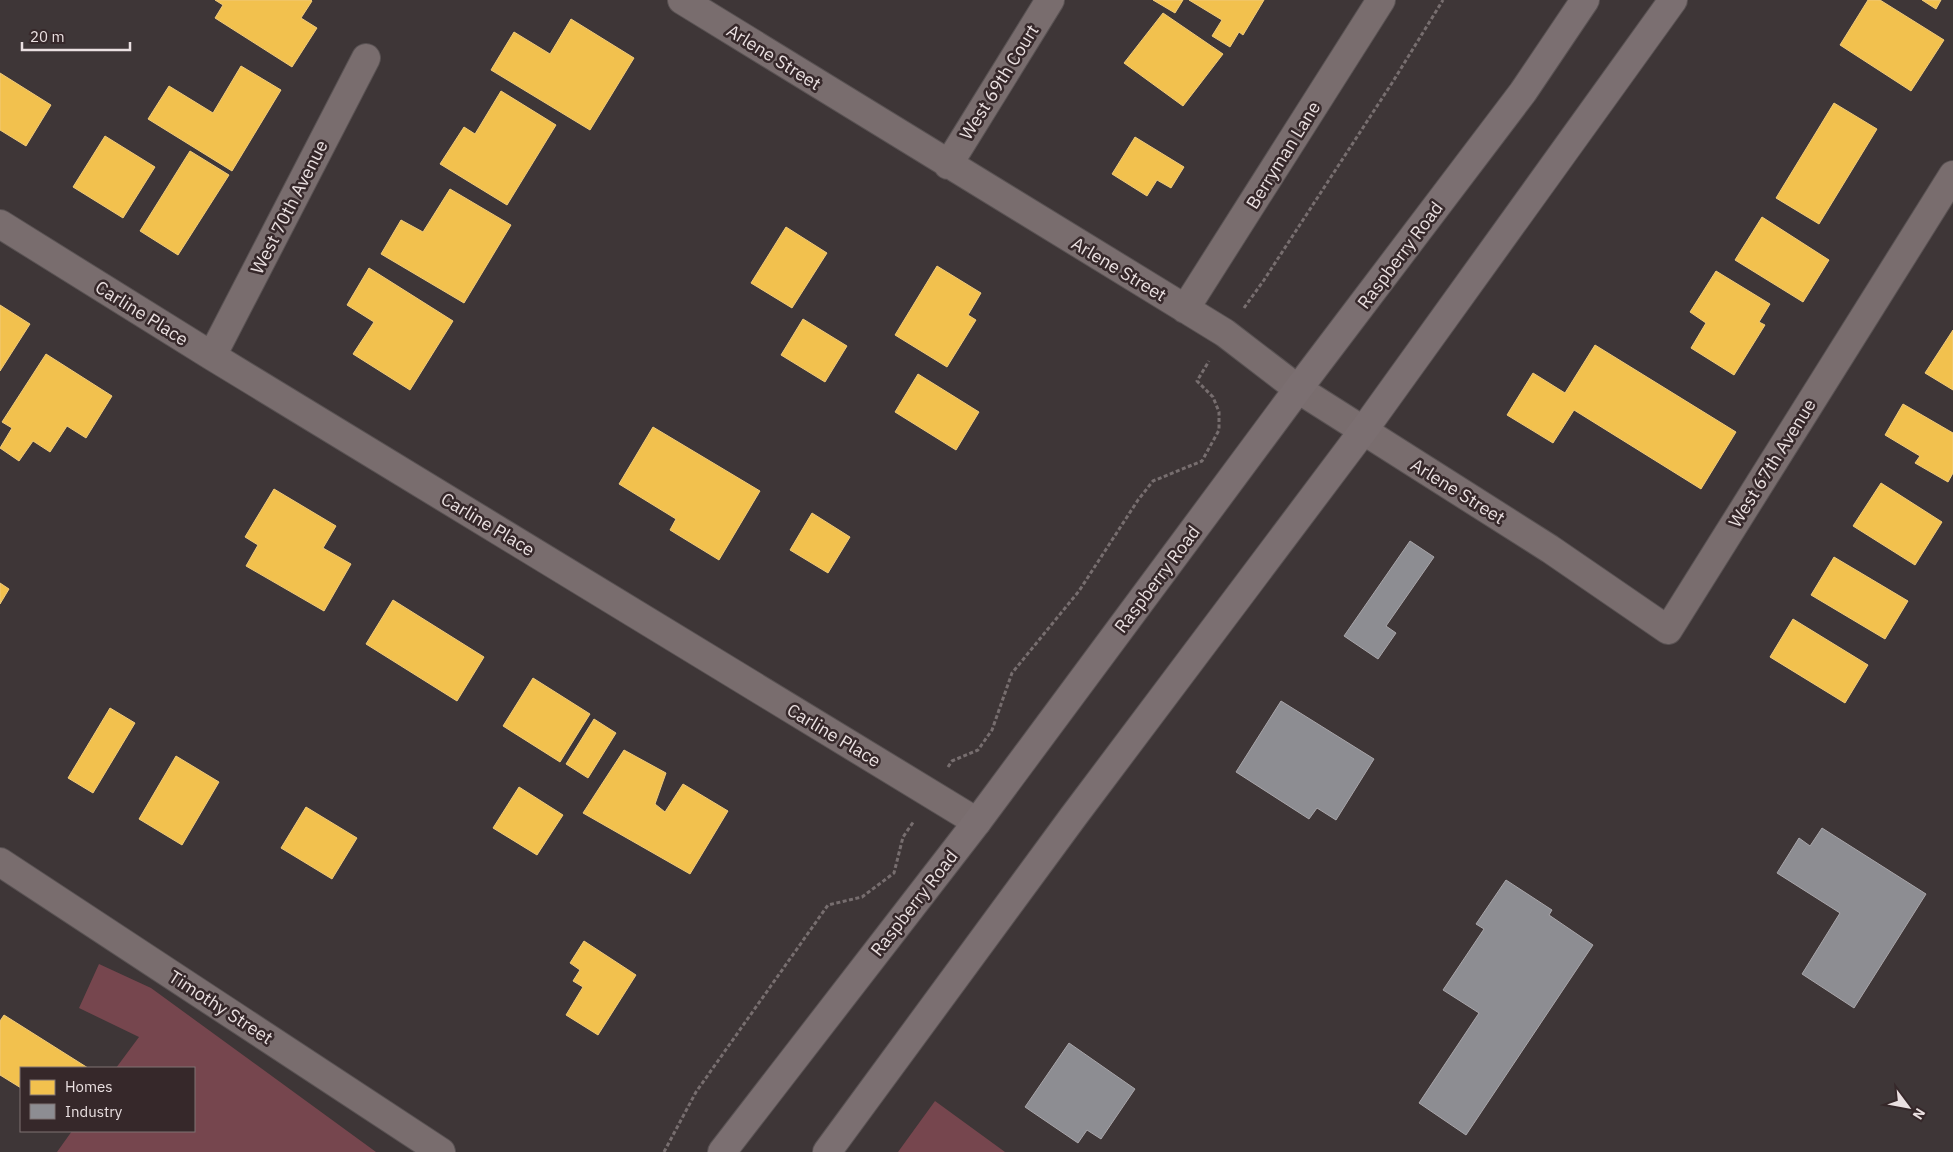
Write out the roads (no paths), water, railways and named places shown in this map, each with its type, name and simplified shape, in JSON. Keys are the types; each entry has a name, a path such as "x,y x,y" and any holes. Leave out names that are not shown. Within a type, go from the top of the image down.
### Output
{"main road":[{"name":"Raspberry Road","path":"722,1152 977,822 1298,389 1523,92 1585,0"},
{"path":"827,1152 1073,817 1363,431 1673,0"}],"street":[{"name":"Arlene Street","path":"682,0 948,165 1225,333 1298,389 1550,549"},
{"name":"West 69th Court","path":"948,165 1050,0"},
{"name":"Berryman Lane","path":"1185,309 1381,0"},
{"name":"West 70th Avenue","path":"212,356 366,58"},
{"name":"West 67th Avenue","path":"1550,549 1668,630 1953,175"},
{"name":"Carline Place","path":"0,224 212,356 977,822"},
{"name":"Timothy Street","path":"0,862 441,1152"}]}
